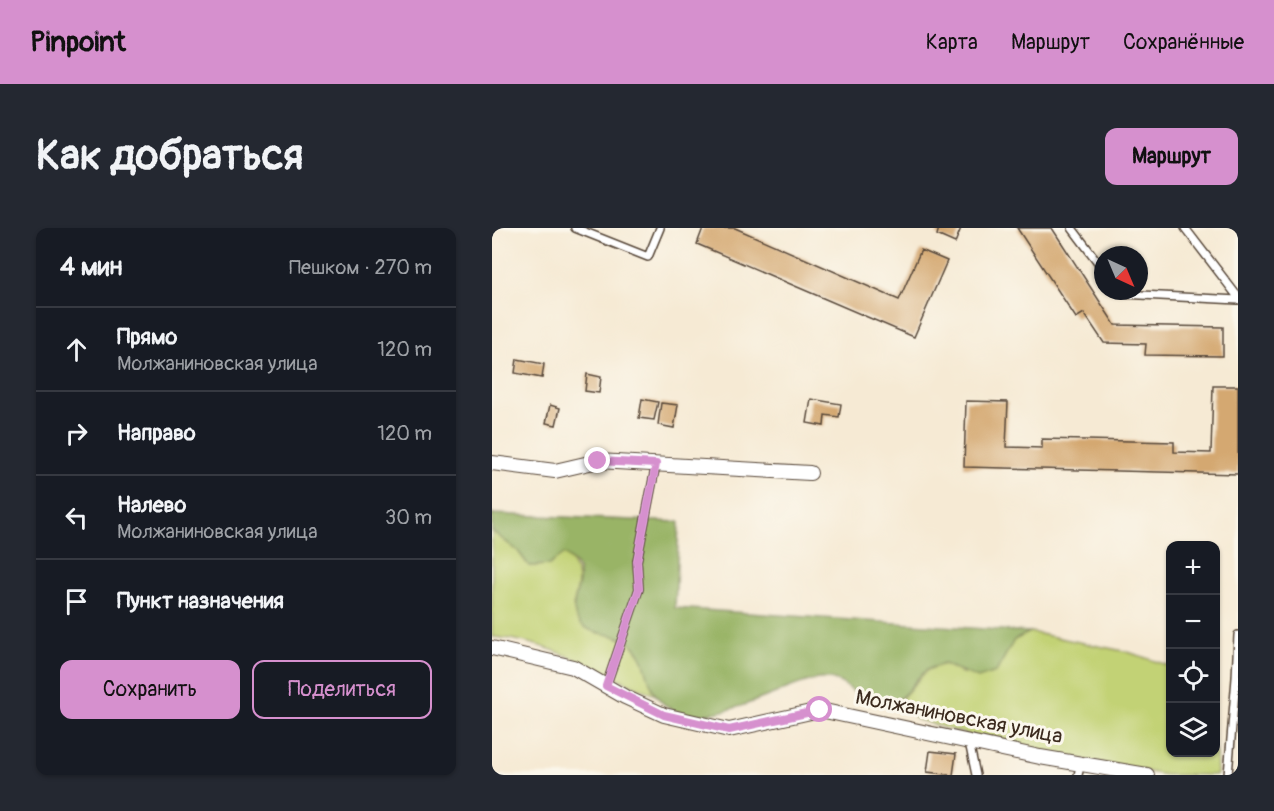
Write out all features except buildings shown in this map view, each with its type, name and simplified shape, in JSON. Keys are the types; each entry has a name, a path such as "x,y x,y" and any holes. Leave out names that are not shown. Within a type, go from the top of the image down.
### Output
{"street":[{"path":"492,463 555,471 598,461 810,473"},
{"name":"Молжаниновская улица","path":"492,648 573,667 664,715 729,730 820,710 969,742 1079,769 1147,775"}],"lane":[{"path":"575,228 648,257 660,228"},
{"path":"1072,228 1094,257"},
{"path":"1185,228 1238,298"},
{"path":"1148,295 1238,298"},
{"path":"606,686 639,589 637,561 656,464"},
{"path":"1228,775 1237,678 1238,635"},
{"path":"969,742 976,775"}],"green space":[{"path":"492,514 679,522 675,608 1030,632 1014,640 996,672 978,678 944,664 927,670 905,694 886,703 867,700 845,685 826,679 796,685 732,709 709,714 688,714 670,709 656,695 642,657 634,646 622,638 592,631 580,623 574,610 579,574 573,561 564,554 549,565 529,566 518,551 492,531"},
{"path":"492,531 518,551 529,566 549,565 564,553 574,566 578,577 573,606 596,632 615,636 632,644 644,659 656,695 555,651 514,639 492,637"},
{"path":"1030,632 1128,652 1166,665 1166,757 1216,757 1217,775 1165,775 995,743 916,719 901,699 927,670 944,664 961,673 996,672 1014,640"}],"route":[{"path":"598,461 656,464 637,561 639,589 606,686 664,715 729,730 820,710"}]}
